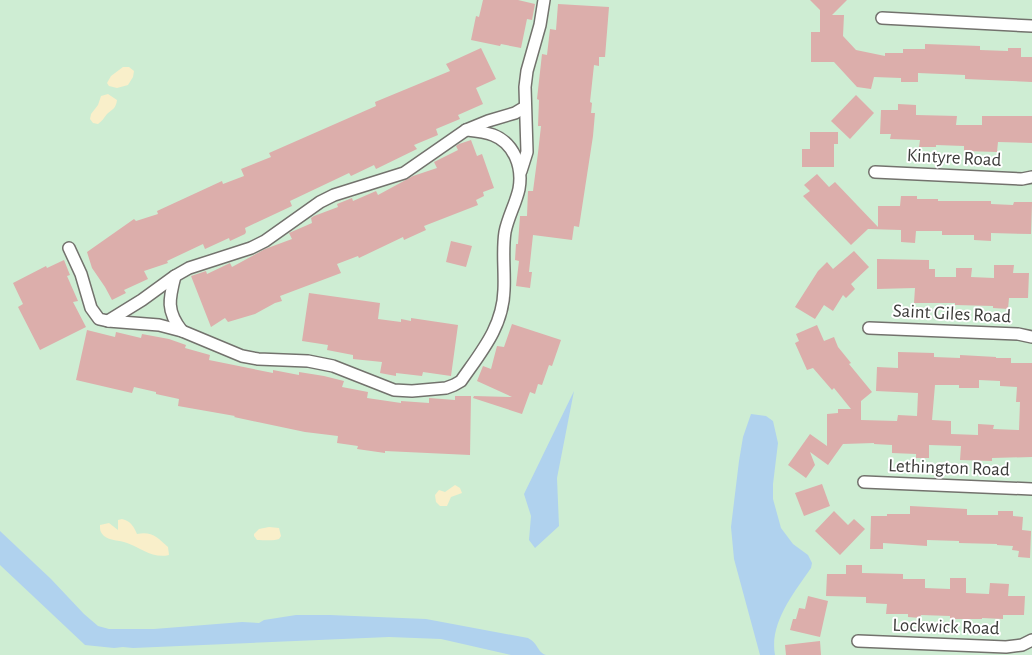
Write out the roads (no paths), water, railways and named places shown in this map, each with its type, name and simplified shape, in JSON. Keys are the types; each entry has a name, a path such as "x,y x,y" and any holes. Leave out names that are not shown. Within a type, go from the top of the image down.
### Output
{"street":[{"path":"519,175 527,152 525,87 527,71 540,25 544,0"},
{"path":"882,18 1032,26"},
{"path":"108,322 174,276 197,264 251,248 265,241 320,202 334,195 404,173 466,130 515,113 525,107"},
{"path":"69,248 81,274 91,308 94,315 99,319 108,322 159,325 182,331 242,356 258,359 317,362 333,366 394,390 412,391 454,386 461,381 490,341 498,322 504,290 503,248 505,232 519,188 517,161 513,150 508,144 494,135 466,130"},
{"name":"Kintyre Road","path":"875,172 1022,179 1032,177"},
{"path":"174,276 170,304 176,323 182,331"},
{"name":"Saint Giles Road","path":"870,328 1018,334 1032,337"},
{"name":"Lethington Road","path":"864,482 1032,489"},
{"name":"Lockwick Road","path":"858,641 1006,647 1022,645 1032,640"}],"water":[{"path":"574,391 557,478 559,526 535,548 529,540 531,516 524,494"},
{"path":"751,414 766,416 773,421 778,443 773,499 781,528 793,544 808,555 812,563 811,568 784,609 779,620 774,643 775,655 760,655 734,559 731,527 743,437"},
{"path":"0,531 51,579 84,614 98,626 109,629 154,629 242,622 259,623 264,620 296,615 426,619 528,638 546,655 511,655 441,639 389,637 133,648 85,645 0,565"}]}
